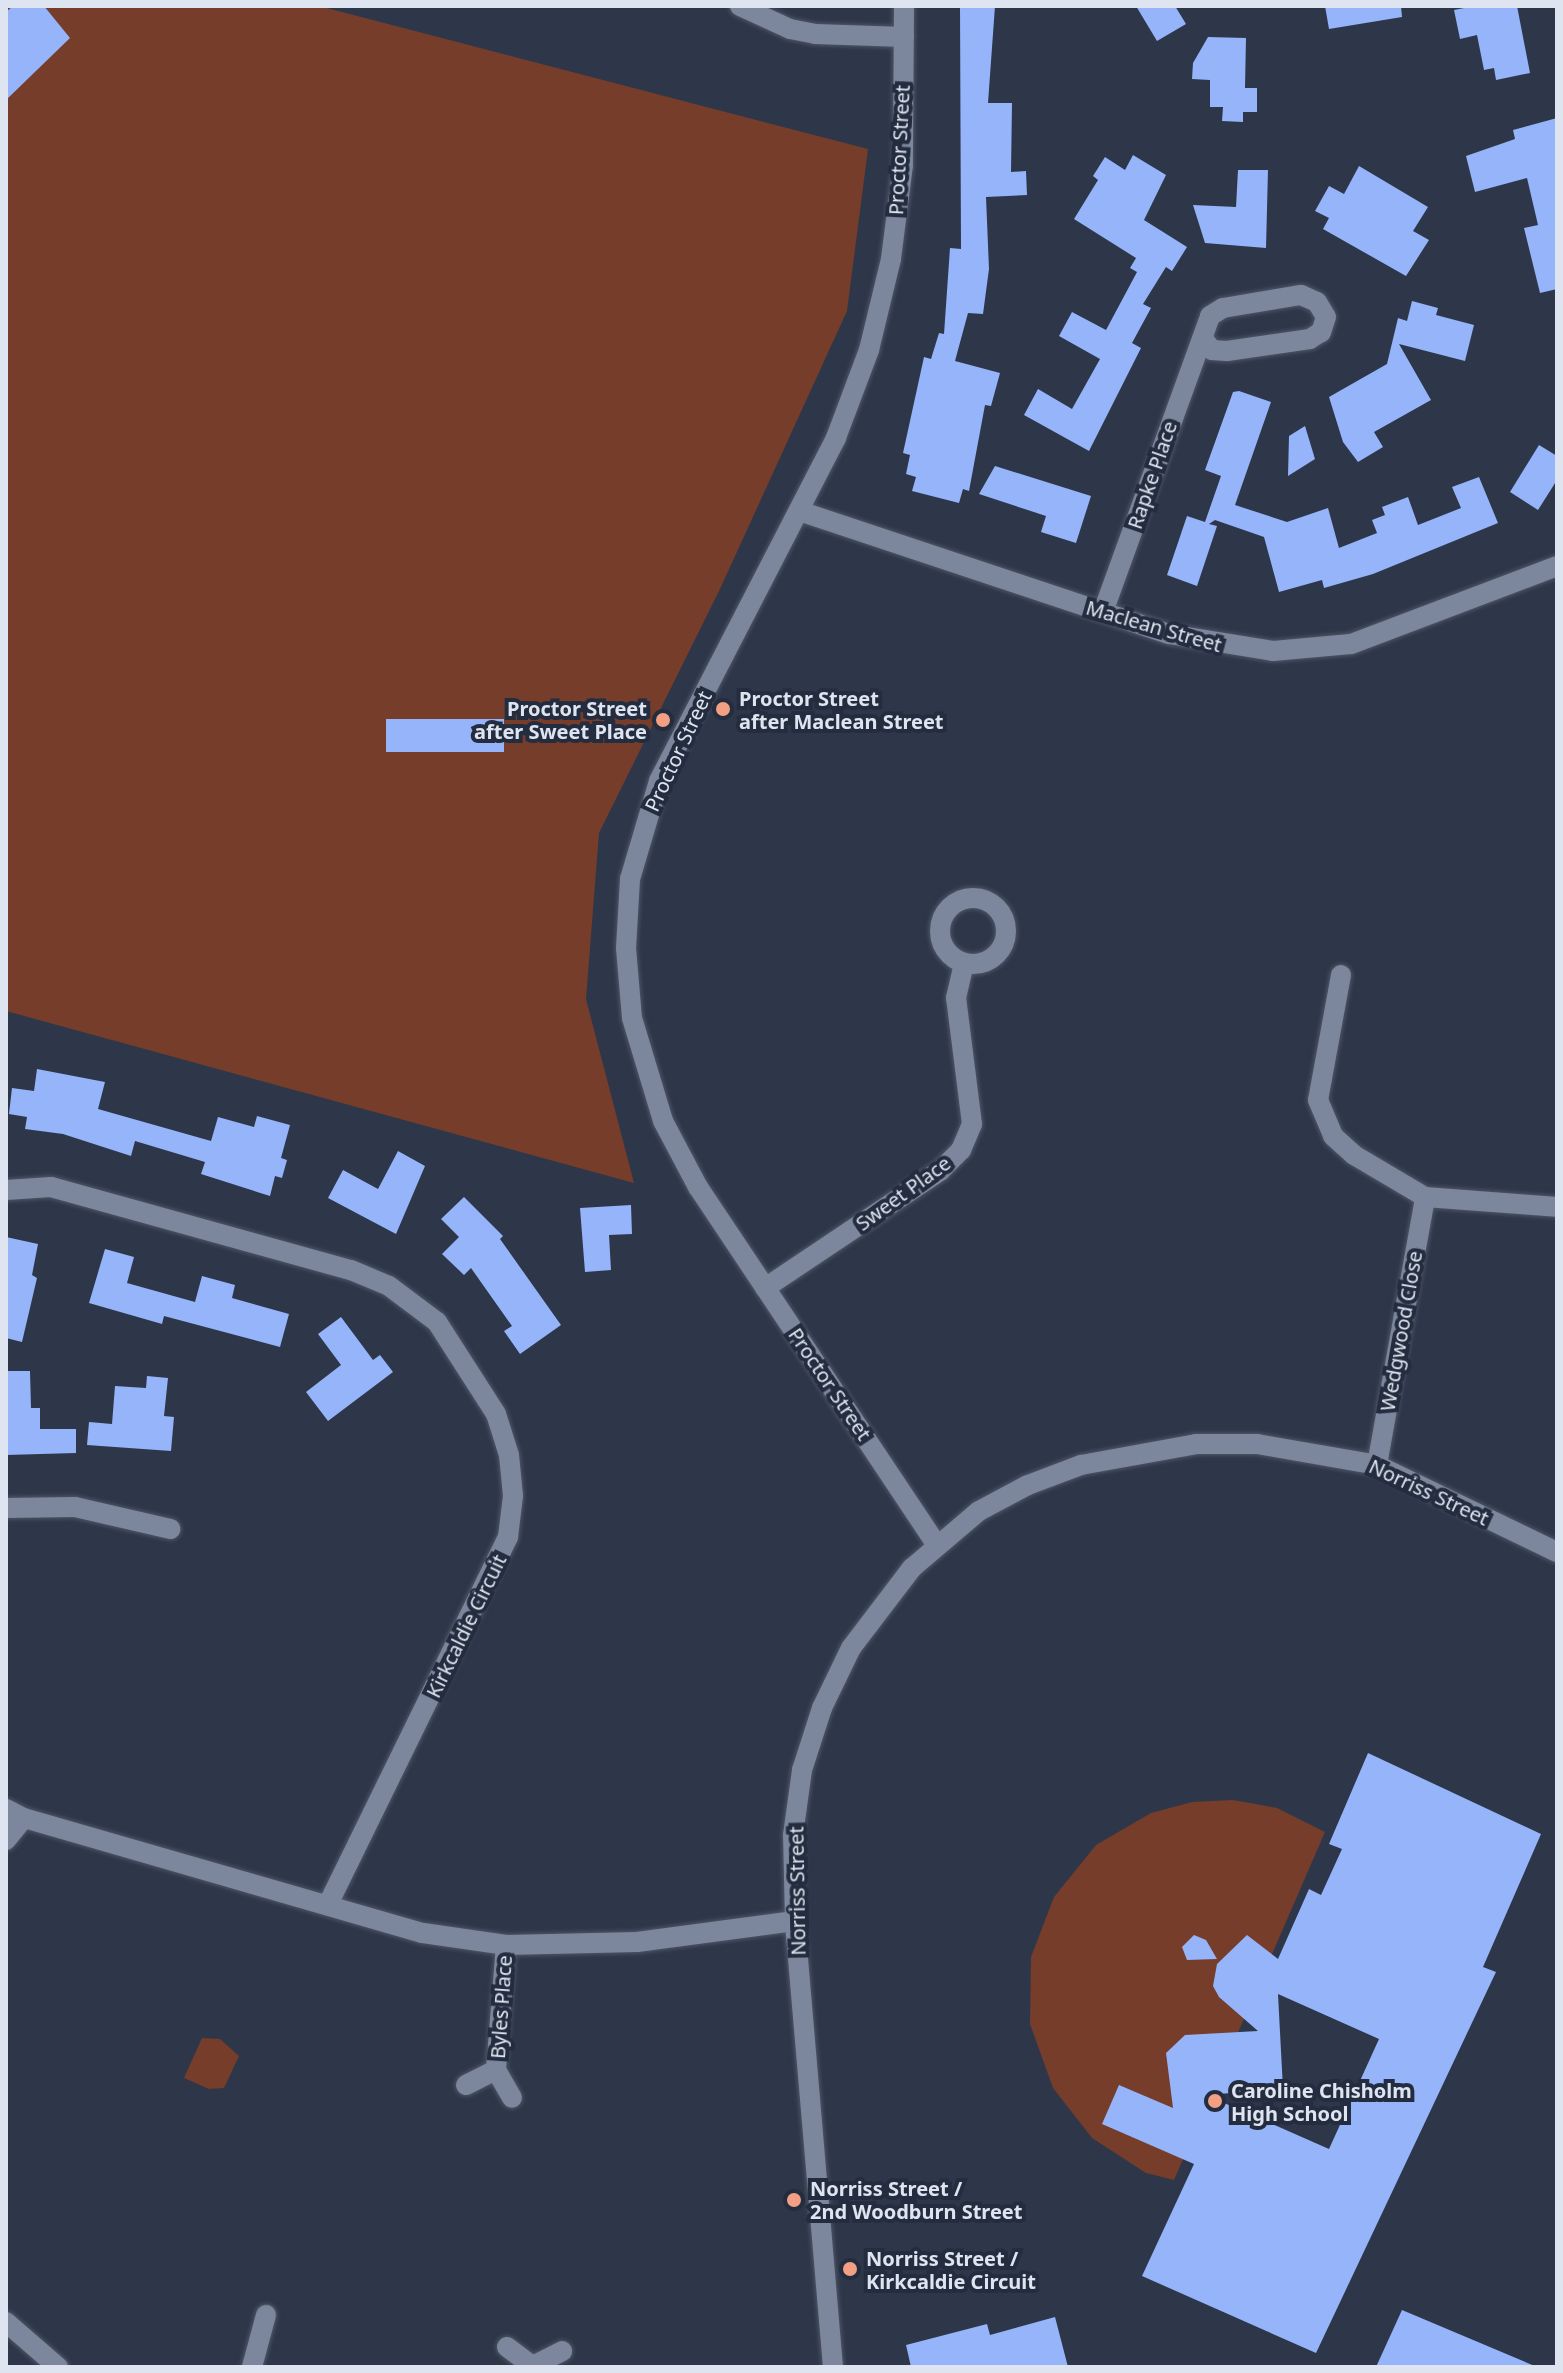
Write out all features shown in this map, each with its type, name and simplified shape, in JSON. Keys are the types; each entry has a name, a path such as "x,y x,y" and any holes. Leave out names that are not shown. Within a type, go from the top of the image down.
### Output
{"street":[{"path":"740,6 790,29 815,34 904,37"},
{"name":"Proctor Street","path":"904,6 903,165 891,259 869,350 836,438 659,781 630,879 626,948 632,1018 663,1121 698,1187 936,1544"},
{"name":"Rapke Place","path":"1103,612 1210,316 1223,308 1309,296 1326,317 1321,332 1310,339 1227,351 1212,350 1203,339"},
{"name":"Maclean Street","path":"799,511 1103,612 1221,647 1325,648 1398,629 1557,566"},
{"name":"Sweet Place","path":"765,1288 940,1171 961,1150 972,1124 956,998 964,964"},
{"path":"1341,975 1319,1075 1318,1100 1326,1124 1354,1155 1425,1197 1557,1207"},
{"name":"Kirkcaldie Circuit","path":"6,1190 51,1187 351,1270 389,1286 437,1322 496,1414 512,1482 508,1537 328,1905"},
{"name":"Wedgwood Close","path":"1377,1465 1425,1197"},
{"name":"Norriss Street","path":"833,2367 795,1921 793,1835 802,1770 822,1708 869,1620 936,1544 1028,1485 1137,1451 1257,1444 1377,1465 1557,1552"},
{"path":"6,1508 75,1507 170,1529"},
{"path":"6,1840 15,1814 423,1933 506,1945 637,1942 795,1921"},
{"name":"Byles Place","path":"506,1945 496,2070 512,2098"},
{"name":"Byles Place","path":"466,2085 496,2070"},
{"path":"252,2367 266,2315"},
{"path":"6,2322 58,2367"},
{"path":"507,2347 531,2366 562,2351"}],"shaded area":[{"path":"6,6 319,6 868,149 847,311 720,589 599,833 586,999 634,1183 6,1011"},
{"path":"1233,1800 1277,1808 1325,1832 1174,2180 1146,2173 1092,2138 1053,2088 1030,2024 1031,1957 1054,1897 1096,1845 1151,1813 1192,1802"},
{"path":"202,2038 220,2039 239,2056 224,2088 209,2089 184,2078"}],"building":[{"path":"13,6 44,6 70,38 6,100 6,12"},
{"path":"960,6 995,6 988,103 1012,103 1011,172 1026,171 1027,195 986,197 989,269 983,314 968,313 955,361 1000,373 991,406 985,405 969,491 963,489 959,503 912,491 916,477 906,474 910,455 903,453 924,357 931,359 939,333 944,334 950,248 961,249"},
{"path":"1136,6 1175,6 1186,24 1157,41"},
{"path":"1325,6 1401,6 1402,17 1329,29"},
{"path":"1474,6 1517,6 1530,73 1496,80 1494,68 1484,70 1477,35 1460,39 1454,10"},
{"path":"1208,37 1246,38 1245,88 1257,88 1257,112 1243,112 1243,122 1222,121 1223,107 1210,107 1210,80 1192,79 1193,63"},
{"path":"1557,118 1557,289 1540,293 1524,228 1538,225 1527,178 1475,192 1466,156 1515,139 1513,130"},
{"path":"1133,155 1166,175 1144,220 1187,247 1172,271 1166,267 1143,304 1151,308 1132,343 1141,348 1089,451 1024,415 1038,389 1072,409 1100,359 1059,336 1072,312 1106,330 1137,272 1130,268 1136,258 1074,219 1098,180 1093,176 1105,157 1125,170"},
{"path":"1359,166 1428,207 1413,231 1429,240 1406,276 1323,229 1329,218 1315,211 1329,186 1344,194"},
{"path":"1238,170 1268,170 1266,248 1205,243 1193,205 1236,207"},
{"path":"1412,301 1438,308 1436,315 1474,325 1465,361 1399,344 1431,400 1374,432 1383,447 1358,462 1343,442 1329,397 1387,364 1398,318 1407,321"},
{"path":"1239,391 1271,402 1235,505 1287,522 1328,508 1339,548 1377,533 1372,520 1385,515 1382,507 1408,497 1418,525 1461,508 1452,487 1479,477 1498,523 1373,574 1324,588 1322,580 1279,592 1264,537 1215,520 1209,524 1217,526 1197,586 1167,575 1187,516 1205,522 1221,476 1205,470 1233,392"},
{"path":"1305,426 1315,459 1288,476 1289,436"},
{"path":"1539,445 1557,456 1557,480 1538,510 1510,492"},
{"path":"995,466 1091,496 1076,543 1041,532 1046,516 979,494"},
{"path":"386,719 504,719 504,752 386,752"},
{"path":"37,1069 105,1082 98,1109 211,1141 218,1117 254,1127 257,1116 290,1125 281,1158 287,1160 282,1178 275,1176 270,1196 201,1174 205,1162 135,1141 131,1156 63,1134 25,1129 27,1117 9,1114 12,1088 34,1091"},
{"path":"398,1151 425,1166 396,1234 328,1198 343,1170 378,1189"},
{"path":"464,1197 503,1236 500,1239 561,1325 520,1354 504,1331 512,1326 471,1268 464,1275 442,1254 459,1237 441,1219"},
{"path":"631,1205 632,1234 609,1235 611,1270 585,1272 580,1208"},
{"path":"6,1237 38,1244 32,1275 37,1278 22,1342 6,1338"},
{"path":"105,1249 134,1257 127,1283 195,1302 202,1276 235,1285 232,1298 289,1314 280,1347 164,1316 162,1324 89,1303"},
{"path":"341,1317 373,1360 380,1355 393,1372 328,1421 306,1392 341,1365 318,1334"},
{"path":"6,1371 30,1371 31,1408 40,1408 40,1429 76,1429 76,1453 6,1455"},
{"path":"147,1376 168,1378 164,1416 174,1417 171,1451 87,1445 89,1422 112,1424 115,1386 146,1388"},
{"path":"1368,1753 1541,1834 1483,1967 1496,1972 1316,2353 1142,2276 1194,2164 1102,2124 1119,2085 1173,2108 1166,2053 1185,2035 1258,2031 1219,1997 1213,1986 1217,1964 1247,1935 1278,1959 1309,1889 1321,1895 1342,1849 1329,1844","holes":["1278,1994 1379,2039 1329,2149 1206,2095 1283,2089"]},
{"path":"1194,1935 1206,1940 1217,1959 1187,1960 1182,1947"},
{"path":"1402,2310 1537,2367 1376,2367"},
{"path":"1055,2317 1068,2367 911,2367 906,2345 987,2324 990,2335"}],"place":[{"name":"Proctor Street after Maclean Street","path":"723,709"},
{"name":"Proctor Street after Sweet Place","path":"663,720"},
{"name":"Caroline Chisholm High School","path":"1215,2101"},
{"name":"Norriss Street / 2nd Woodburn Street","path":"794,2200"},
{"name":"Norriss Street / Kirkcaldie Circuit","path":"850,2269"}]}
